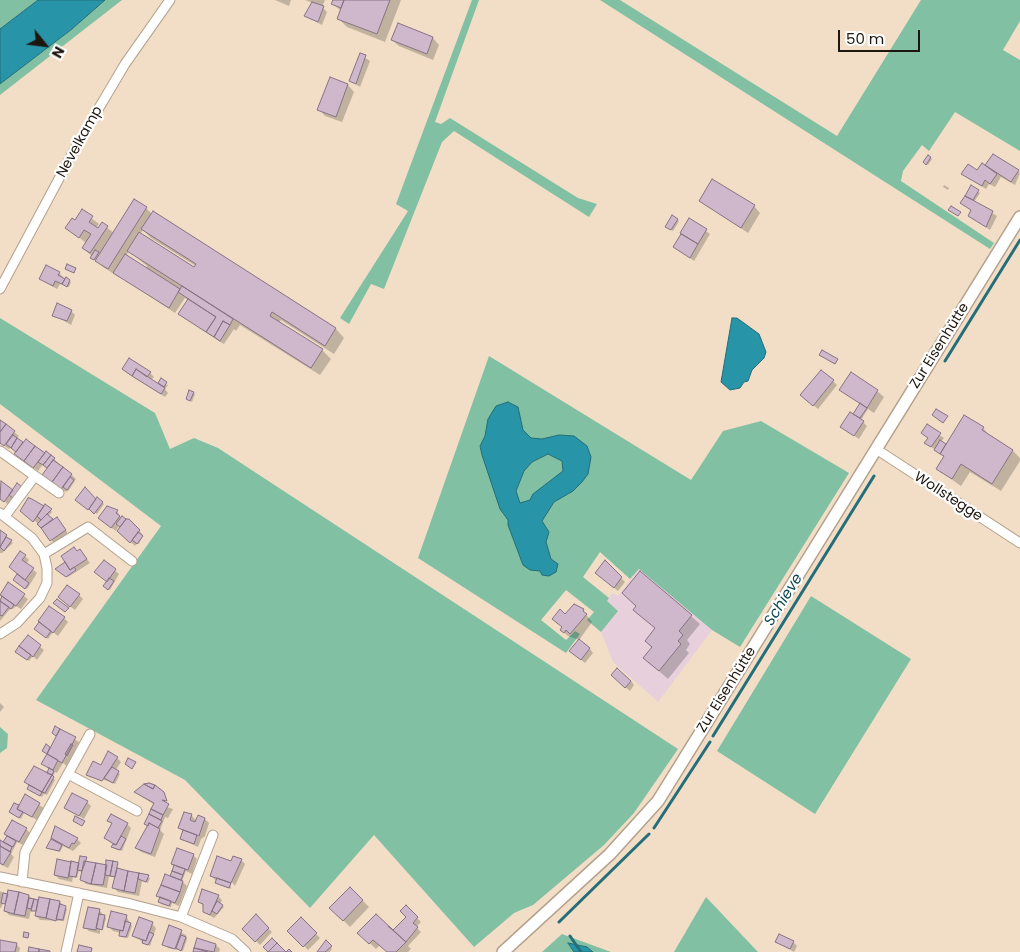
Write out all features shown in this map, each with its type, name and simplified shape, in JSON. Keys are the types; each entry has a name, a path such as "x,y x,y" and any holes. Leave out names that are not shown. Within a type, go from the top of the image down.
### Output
{"street":[{"name":"Nevelkamp","path":"0,289 77,145 125,64 170,0"},
{"name":"Zur Eisenhütte","path":"503,952 610,854 658,801 1020,217"},
{"name":"Wollstegge","path":"876,450 1020,543"},
{"path":"0,451 59,493"},
{"path":"0,634 17,623 40,598 47,583 44,554 32,538 3,514 35,476"},
{"path":"44,554 88,527 132,561"},
{"path":"22,882 25,852 90,734"},
{"path":"68,774 137,811"},
{"path":"182,917 213,835"},
{"path":"0,877 182,917 232,939 246,952"},
{"path":"66,952 79,893"}],"shaded area":[{"path":"639,569 712,630 658,702 613,662 601,632 618,611 606,601 613,593 618,596"}],"green space":[{"path":"0,0 38,0 0,29"},
{"path":"105,0 122,0 0,95 0,84 72,29"},
{"path":"472,0 479,0 435,122 441,124 450,118 578,198 597,204 589,217 454,131 442,142 384,289 371,284 349,324 340,318 408,211 396,204"},
{"path":"600,0 620,0 837,136 921,0 1020,0 1020,21 1003,50 1020,60 1020,151 955,112 929,151 922,145 903,171 901,181 994,243 990,249"},
{"path":"0,318 155,413 170,449 194,438 218,448 678,749 634,813 604,845 533,905 514,913 474,947 374,835 310,908 185,780 36,700 161,526 0,404"},
{"path":"489,356 691,480 723,431 761,421 849,473 740,647 712,630 639,569 630,579 600,552 583,577 609,598 607,601 618,611 601,632 587,620 594,612 566,590 541,620 566,640 575,631 580,634 566,653 418,558"},
{"path":"811,596 911,659 815,814 717,751"},
{"path":"0,727 8,734 7,748 0,753"},
{"path":"706,897 758,952 674,952"},
{"path":"562,934 611,952 542,952"}],"water":[{"path":"38,0 105,0 72,29 0,84 0,29"},
{"path":"732,318 737,318 759,334 766,352 764,358 752,370 748,381 744,382 740,388 730,390 721,382"},
{"path":"508,402 518,407 523,430 531,438 542,439 559,435 574,436 587,446 591,457 588,474 582,482 573,491 554,502 542,521 549,532 546,542 551,559 558,564 556,572 549,576 542,575 540,571 530,570 523,565 508,525 508,520 500,509 482,455 480,446 485,436 488,419 496,406","holes":["548,454 562,461 563,471 533,494 530,500 520,503 516,491 524,471 532,462"]},
{"path":"568,943 587,947 593,952 574,952"}],"building":[{"path":"333,0 344,0 341,8 331,4"},
{"path":"344,0 390,0 377,34 337,19"},
{"path":"312,2 324,6 318,22 304,16"},
{"path":"398,23 433,37 427,54 391,40"},
{"path":"360,53 366,55 356,84 349,81"},
{"path":"330,77 348,84 336,117 317,110"},
{"path":"993,154 1019,170 1011,182 985,165"},
{"path":"928,155 931,157 926,165 923,162"},
{"path":"982,163 997,174 990,184 985,180 982,186 961,174 968,164 977,170"},
{"path":"712,179 755,205 741,228 699,201"},
{"path":"971,185 979,190 973,200 965,196"},
{"path":"965,196 993,211 986,227 968,216 971,210 960,203"},
{"path":"134,199 147,207 108,269 95,261"},
{"path":"951,206 961,212 958,216 948,210"},
{"path":"82,209 93,216 89,222 98,228 102,222 108,226 90,253 82,248 91,234 84,230 79,238 65,228 72,218 75,220"},
{"path":"153,211 336,328 325,346 272,312 270,316 323,349 311,368 127,251 139,232 194,267 196,264 141,229"},
{"path":"672,215 678,219 671,230 665,227"},
{"path":"689,218 707,229 698,244 680,233"},
{"path":"681,234 698,244 690,258 673,247"},
{"path":"95,250 99,252 94,260 90,258"},
{"path":"125,254 180,289 169,308 113,273"},
{"path":"67,264 76,268 74,273 65,269"},
{"path":"46,265 60,272 58,275 65,279 62,284 55,281 53,286 39,279"},
{"path":"66,277 70,280 67,287 62,284"},
{"path":"182,286 233,319 230,325 223,321 214,337 206,332 216,317 178,292"},
{"path":"188,299 216,317 206,332 178,314"},
{"path":"57,303 72,310 67,321 52,316"},
{"path":"223,321 230,325 220,341 214,337"},
{"path":"822,350 838,359 835,364 819,355"},
{"path":"129,358 151,372 147,377 136,369 132,376 122,369"},
{"path":"136,369 165,388 161,394 132,376"},
{"path":"821,370 834,380 813,406 800,395"},
{"path":"851,372 878,390 867,408 839,390"},
{"path":"161,378 167,382 164,387 158,383"},
{"path":"189,390 194,392 190,401 186,399"},
{"path":"860,403 867,408 860,418 853,414"},
{"path":"936,409 948,416 943,423 932,415"},
{"path":"850,412 864,421 854,436 840,427"},
{"path":"964,415 984,427 982,430 1013,450 992,484 961,464 952,479 936,469 944,456 940,454"},
{"path":"0,420 6,424 0,432"},
{"path":"6,424 15,431 4,446 0,443 0,432"},
{"path":"927,424 941,433 931,447 924,443 928,438 921,433"},
{"path":"13,435 17,438 11,448 6,444"},
{"path":"17,438 23,442 16,452 11,448"},
{"path":"26,439 35,446 24,461 14,454"},
{"path":"940,440 946,444 940,454 934,450"},
{"path":"35,446 45,453 33,468 24,461"},
{"path":"46,451 51,455 43,465 38,462"},
{"path":"51,455 55,458 47,468 43,465"},
{"path":"53,460 63,467 52,482 42,475"},
{"path":"63,467 72,474 61,489 52,482"},
{"path":"70,477 74,480 67,490 63,487"},
{"path":"1,481 13,490 4,502 0,499"},
{"path":"17,483 22,487 14,499 9,495"},
{"path":"85,487 96,499 88,510 75,500"},
{"path":"97,497 103,502 94,514 89,509"},
{"path":"28,498 44,506 33,522 20,511"},
{"path":"45,504 52,509 41,520 37,516"},
{"path":"107,506 118,510 116,513 120,516 111,528 98,518"},
{"path":"47,514 53,519 41,528 37,524"},
{"path":"122,516 126,519 120,527 116,524"},
{"path":"57,517 66,530 50,541 41,528"},
{"path":"126,519 129,519 140,530 130,543 117,531"},
{"path":"0,530 7,535 0,547"},
{"path":"138,532 143,536 137,544 132,540"},
{"path":"6,537 12,540 4,551 0,547"},
{"path":"74,547 77,551 80,549 87,559 70,570 61,556"},
{"path":"20,551 26,555 22,560 34,568 25,580 9,567"},
{"path":"104,560 116,569 107,582 94,572"},
{"path":"605,560 622,577 614,588 595,573"},
{"path":"65,562 70,570 74,567 76,570 66,577 55,569"},
{"path":"640,571 692,615 679,631 683,635 678,641 681,644 659,671 643,658 652,647 645,641 655,628 633,610 636,606 622,593"},
{"path":"17,574 29,583 25,589 13,580"},
{"path":"109,578 114,581 108,590 103,586"},
{"path":"8,582 25,594 16,606 0,595"},
{"path":"67,585 80,594 70,607 58,597"},
{"path":"2,596 14,605 11,609 0,601"},
{"path":"57,599 69,608 65,612 53,603"},
{"path":"0,601 9,607 2,616 0,615"},
{"path":"574,604 584,609 583,611 587,614 570,634 566,630 564,633 560,630 562,627 552,619 560,609 565,614"},
{"path":"49,606 65,617 53,633 38,621"},
{"path":"39,622 51,631 46,638 34,629"},
{"path":"28,635 41,645 33,657 19,646"},
{"path":"579,639 590,648 581,660 569,651"},
{"path":"19,646 31,655 27,660 15,652"},
{"path":"617,668 631,681 625,688 611,675"},
{"path":"55,726 60,729 56,736 52,733"},
{"path":"60,729 76,737 62,763 47,754"},
{"path":"46,744 50,747 47,754 42,751"},
{"path":"71,744 73,745 67,756 65,754"},
{"path":"108,751 118,757 102,781 86,775 93,761 101,765"},
{"path":"47,754 58,760 53,770 41,764"},
{"path":"128,758 136,762 132,769 125,764"},
{"path":"34,766 52,775 42,792 24,782"},
{"path":"112,767 119,771 113,783 104,778"},
{"path":"49,768 54,771 52,775 47,773"},
{"path":"52,775 54,777 45,793 42,792"},
{"path":"144,784 155,785 153,789"},
{"path":"144,784 153,789 155,785 164,792 167,801 162,800 169,804 163,815 151,809 154,803 134,792"},
{"path":"29,785 42,792 40,796 27,789"},
{"path":"72,793 88,801 79,816 64,808"},
{"path":"25,794 40,803 32,817 17,809"},
{"path":"14,803 19,805 17,809 23,812 19,818 9,812"},
{"path":"151,809 163,815 161,820 149,814"},
{"path":"184,812 192,814 190,820 195,822 198,815 205,818 199,836 178,828"},
{"path":"111,814 128,823 116,845 104,838 112,823 107,821"},
{"path":"149,814 162,821 158,828 149,823 148,826 144,824"},
{"path":"75,816 85,821 82,826 73,821"},
{"path":"12,820 27,828 19,842 4,834"},
{"path":"149,823 160,829 151,854 135,848"},
{"path":"55,826 78,838 74,844 72,843 69,848 51,838"},
{"path":"183,830 197,835 194,844 180,839"},
{"path":"7,836 16,841 13,847 3,842"},
{"path":"121,836 126,839 120,850 111,847 113,844 116,845"},
{"path":"51,839 62,845 59,851 46,848"},
{"path":"0,840 12,847 10,852 0,846"},
{"path":"0,846 11,852 3,865 0,863"},
{"path":"177,848 194,854 188,870 171,864"},
{"path":"80,856 87,857 82,871 77,870"},
{"path":"217,856 231,861 233,856 242,859 231,883 210,876"},
{"path":"57,859 71,862 68,878 54,875"},
{"path":"106,860 113,861 110,876 105,875"},
{"path":"71,861 79,863 76,877 69,876"},
{"path":"84,861 96,863 91,884 80,880"},
{"path":"113,861 118,862 115,877 110,876"},
{"path":"96,863 107,865 103,885 91,884"},
{"path":"174,865 185,869 183,875 172,871"},
{"path":"117,868 128,871 124,891 112,888"},
{"path":"128,871 139,873 135,893 124,891"},
{"path":"172,871 183,875 181,880 170,876"},
{"path":"139,873 149,875 146,882 138,879"},
{"path":"165,874 183,881 180,892 161,885"},
{"path":"217,878 231,883 229,888 215,883"},
{"path":"161,885 180,892 175,903 156,896"},
{"path":"350,887 363,900 343,921 329,908"},
{"path":"202,889 219,895 210,915 203,912 203,904 198,902"},
{"path":"8,890 19,892 14,914 4,911"},
{"path":"19,892 29,895 25,916 14,914"},
{"path":"3,893 8,894 5,904 1,903"},
{"path":"39,897 50,899 46,918 35,916"},
{"path":"160,897 171,901 169,906 158,902"},
{"path":"29,898 34,899 31,909 27,908"},
{"path":"34,899 38,900 36,911 31,911"},
{"path":"50,899 60,901 56,921 46,918"},
{"path":"217,901 223,905 217,914 212,911"},
{"path":"60,904 66,906 63,920 56,919"},
{"path":"406,905 418,917 413,923 418,927 406,942 388,926 393,930 406,917 400,911"},
{"path":"88,907 100,909 96,930 83,928"},
{"path":"111,911 127,915 123,931 107,927"},
{"path":"99,914 105,915 102,930 96,928"},
{"path":"256,914 269,928 255,942 242,929"},
{"path":"376,914 406,942 396,952 387,952 373,940 369,944 357,933"},
{"path":"139,917 153,922 146,941 132,936"},
{"path":"301,917 317,933 303,947 287,931"},
{"path":"125,921 131,923 126,937 119,936 120,930 123,931"},
{"path":"169,925 182,930 175,949 162,945"},
{"path":"24,932 29,933 28,938 23,937"},
{"path":"149,932 154,934 148,945 142,943 143,940 146,941"},
{"path":"779,934 794,941 790,949 775,942"},
{"path":"181,935 186,937 181,951 176,948"},
{"path":"197,938 216,944 214,952 194,948"},
{"path":"272,938 277,943 268,952 263,947"},
{"path":"0,940 17,943 15,952 0,952"},
{"path":"326,940 332,946 325,952 317,952"},
{"path":"277,943 286,952 268,952"},
{"path":"79,945 92,948 91,952 77,952"},
{"path":"29,947 39,949 39,952 28,952"},
{"path":"194,948 208,952 193,952"},
{"path":"39,949 50,951 50,952 39,952"}],"waterway":[{"name":"Schieve","path":"945,361 1020,240"},
{"name":"Schieve","path":"713,736 874,476"},
{"name":"Schieve","path":"654,828 710,742"},
{"name":"Schieve","path":"559,922 649,834"},
{"name":"Schieve","path":"570,936 581,952"}]}
